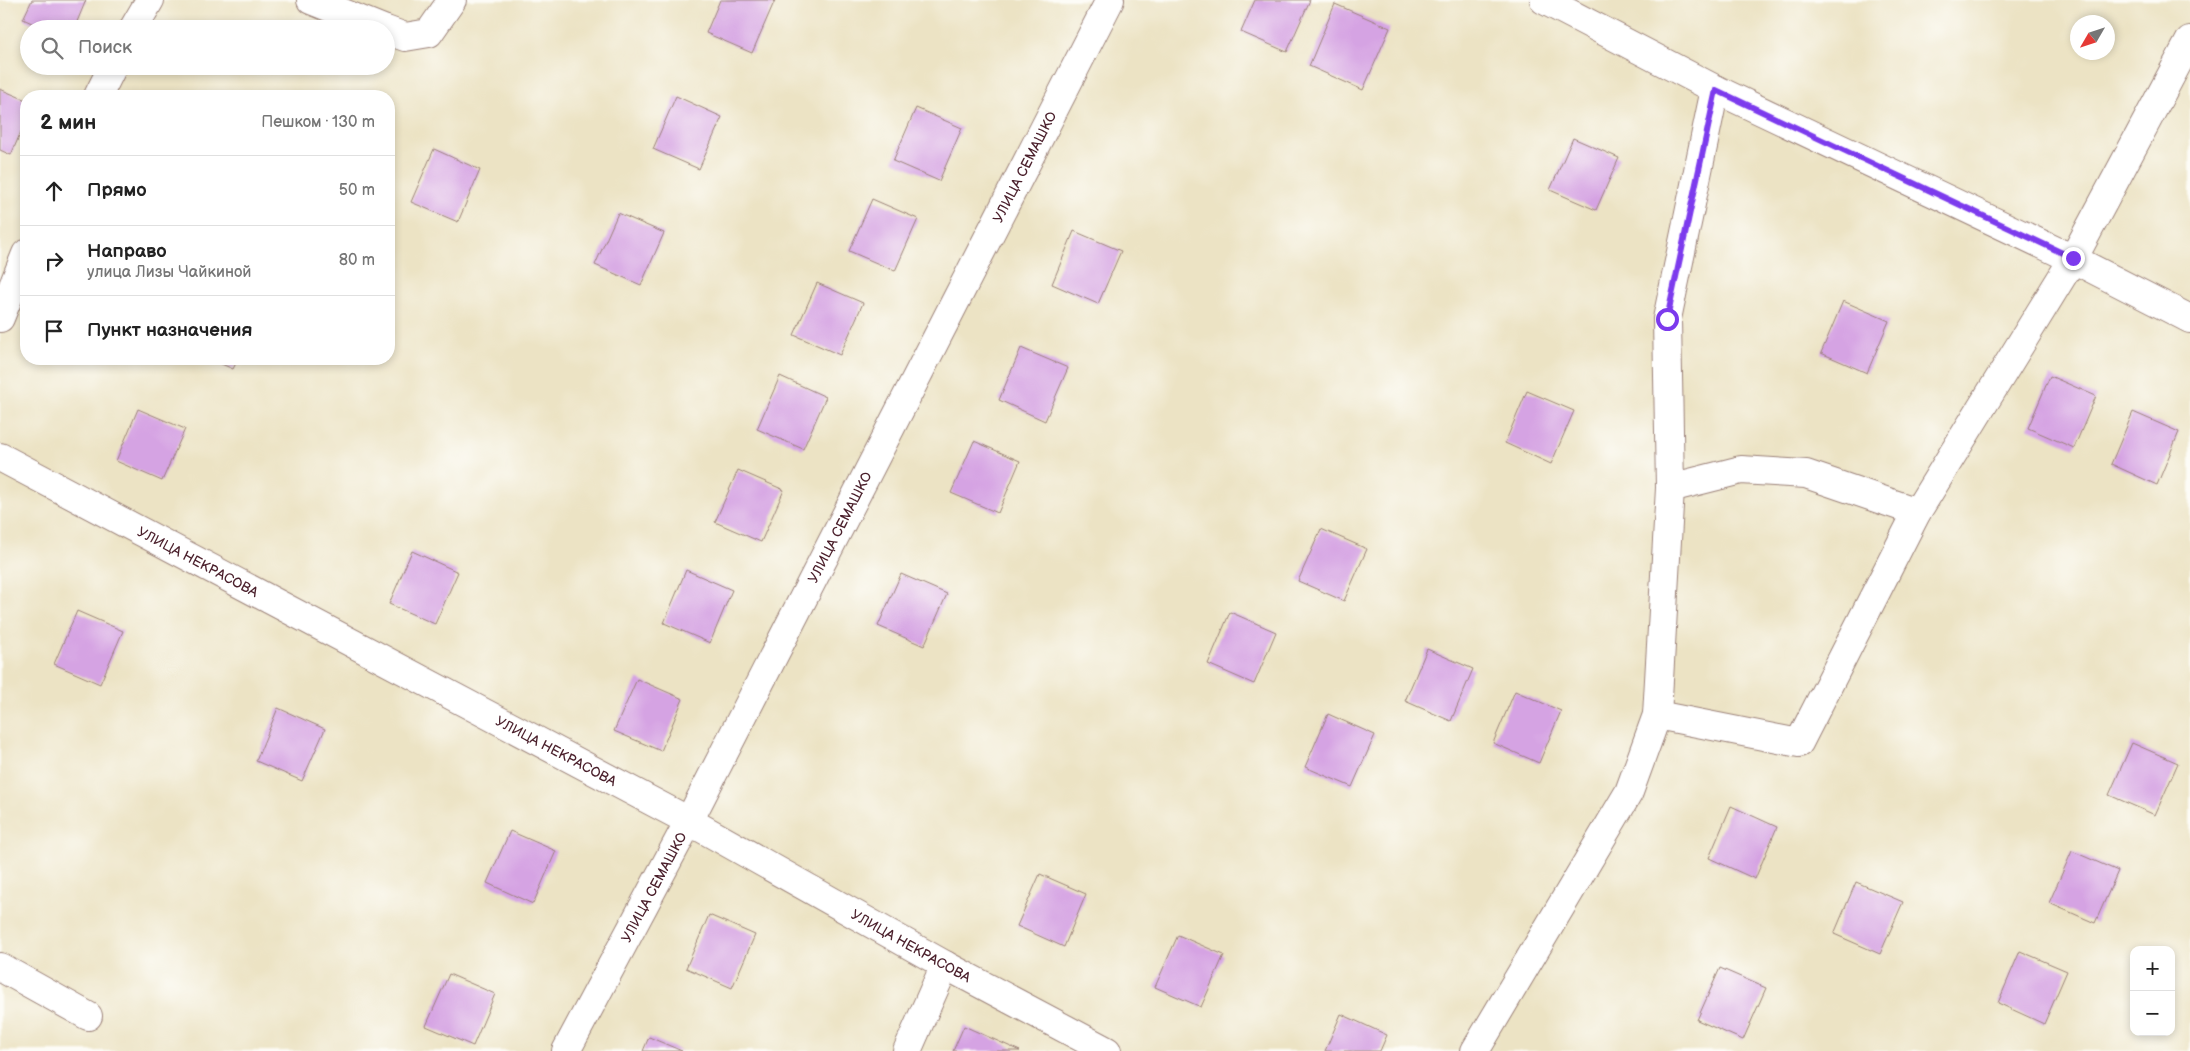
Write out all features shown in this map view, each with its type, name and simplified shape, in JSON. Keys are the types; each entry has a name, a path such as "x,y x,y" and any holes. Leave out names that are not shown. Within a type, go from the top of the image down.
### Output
{"street":[{"path":"138,20 150,0"},
{"path":"311,0 362,20"},
{"path":"395,33 405,37 429,33 452,0"},
{"name":"УЛИЦА СЕМАШКО","path":"566,1051 689,821 1110,0"},
{"path":"1544,0 1716,90 2073,258 2190,319"},
{"path":"1657,715 1799,744 1917,512 2073,258 2190,40"},
{"path":"101,90 108,75"},
{"path":"1475,1051 1629,792 1657,715 1670,488 1667,319 1716,90"},
{"path":"0,318 20,269"},
{"name":"УЛИЦА НЕКРАСОВА","path":"0,457 689,821 945,965 1107,1051"},
{"path":"1670,488 1741,470 1806,474 1917,512"},
{"path":"907,1051 945,965"},
{"path":"0,968 88,1016"}],"building":[{"path":"32,0 86,0 78,20 23,19"},
{"path":"720,0 775,0 752,53 706,33"},
{"path":"1255,0 1310,0 1287,52 1241,32"},
{"path":"1335,4 1390,28 1363,90 1309,66"},
{"path":"0,89 20,97 20,134 11,155 0,150"},
{"path":"676,96 722,117 699,169 653,149"},
{"path":"916,108 962,128 939,181 893,161"},
{"path":"1573,138 1619,158 1596,210 1550,190"},
{"path":"434,149 480,170 458,222 411,202"},
{"path":"872,199 918,219 895,271 849,251"},
{"path":"618,213 664,233 641,285 595,265"},
{"path":"1074,231 1121,251 1098,304 1052,284"},
{"path":"817,283 863,303 840,355 794,335"},
{"path":"1843,301 1889,321 1867,373 1821,353"},
{"path":"1021,348 1068,368 1045,421 999,400"},
{"path":"224,365 235,365 233,369"},
{"path":"780,376 826,397 803,449 757,429"},
{"path":"2050,376 2096,396 2074,448 2028,428"},
{"path":"1527,391 1574,411 1551,464 1505,443"},
{"path":"138,409 185,429 162,481 116,461"},
{"path":"2133,412 2179,432 2157,485 2111,464"},
{"path":"974,441 1020,461 998,513 951,493"},
{"path":"738,470 784,490 761,542 715,522"},
{"path":"1321,529 1367,549 1344,601 1298,581"},
{"path":"412,551 458,572 435,624 389,604"},
{"path":"686,570 732,590 710,643 664,623"},
{"path":"901,574 947,594 924,646 878,626"},
{"path":"77,611 123,631 100,684 54,664"},
{"path":"1230,612 1276,632 1254,684 1208,664"},
{"path":"1427,649 1473,669 1451,721 1405,701"},
{"path":"637,679 683,699 661,751 614,731"},
{"path":"1515,691 1561,711 1539,763 1493,743"},
{"path":"278,708 325,729 302,781 256,761"},
{"path":"1328,714 1375,735 1352,787 1305,767"},
{"path":"2132,743 2178,763 2155,815 2109,795"},
{"path":"1731,806 1777,827 1755,879 1709,858"},
{"path":"510,831 556,851 533,904 487,883"},
{"path":"2072,851 2118,871 2095,923 2049,903"},
{"path":"1040,874 1086,894 1064,947 1017,926"},
{"path":"1856,882 1903,902 1880,954 1834,934"},
{"path":"709,915 755,935 732,988 686,968"},
{"path":"1178,935 1224,955 1201,1007 1155,987"},
{"path":"2020,951 2067,971 2044,1024 1998,1003"},
{"path":"1720,968 1766,988 1743,1040 1697,1020"},
{"path":"449,974 495,994 473,1046 426,1026"},
{"path":"1341,1014 1387,1035 1380,1051 1325,1051"},
{"path":"964,1026 1020,1051 953,1051"},
{"path":"649,1037 682,1051 643,1051"}],"route":[{"path":"1667,319 1716,90 2073,258"}]}
